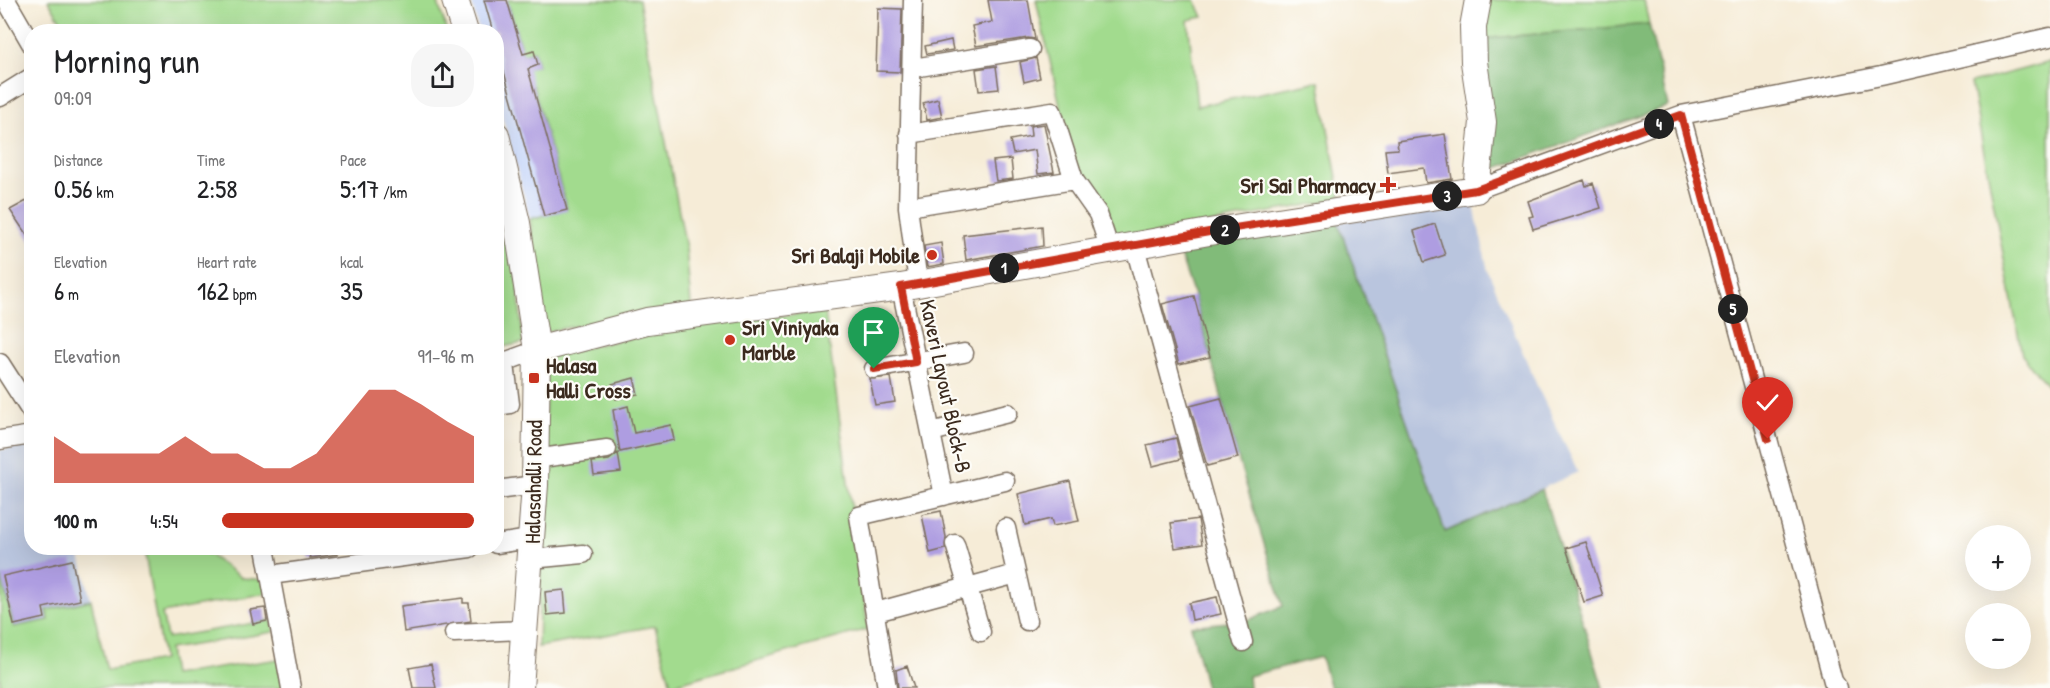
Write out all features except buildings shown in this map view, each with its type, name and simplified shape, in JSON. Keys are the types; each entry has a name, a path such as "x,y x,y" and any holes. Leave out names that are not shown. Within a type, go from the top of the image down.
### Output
{"street":[{"path":"6,0 24,31"},
{"path":"455,0 462,24"},
{"name":"Kaveri Layout Block-B","path":"913,0 914,68 909,134 909,285 916,362 944,496"},
{"path":"1476,190 1483,122 1474,62 1473,27 1478,0"},
{"path":"504,363 537,350 647,321 909,285 1209,232 1476,190 1681,115 1881,76 2050,37"},
{"path":"914,68 1030,49"},
{"path":"3,88 24,80"},
{"path":"909,134 1052,111 1074,180 1122,248 1242,642"},
{"path":"1681,115 1833,681 1838,688"},
{"path":"908,207 1074,180"},
{"name":"Halasahalli Road","path":"504,189 521,245 537,350 535,485 520,688"},
{"path":"874,369 964,353"},
{"path":"0,363 24,400"},
{"path":"504,377 510,404 504,405"},
{"path":"931,432 1008,413"},
{"path":"0,440 24,436"},
{"path":"534,459 607,449"},
{"path":"887,688 859,516 1005,481"},
{"path":"504,489 535,485"},
{"path":"1006,528 1027,621"},
{"path":"955,544 981,632"},
{"path":"504,545 583,554"},
{"path":"266,555 291,688"},
{"path":"270,575 418,555"},
{"path":"876,612 1016,574"},
{"path":"454,633 525,630"}],"shaded area":[{"path":"471,0 507,0 523,54 534,51 538,65 511,74 533,86 567,210 530,219 504,122 504,24 477,24"},
{"path":"1473,201 1488,271 1538,388 1578,472 1445,532 1338,222"},
{"path":"24,446 24,555 80,555 91,600 48,610 50,620 14,627 0,578 0,450"}],"green space":[{"path":"48,0 437,0 445,24 63,24"},
{"path":"507,0 639,0 686,248 691,305 543,332 530,219 567,209 533,86 510,74 538,65 534,51 523,54"},
{"path":"1036,0 1195,0 1203,17 1188,20 1197,106 1319,81 1341,199 1119,240 1106,225 1099,198 1076,175"},
{"path":"1486,0 1644,0 1649,24 1481,39"},
{"path":"1649,24 1668,106 1493,169 1481,39"},
{"path":"2050,62 2050,389 2022,355 1971,83"},
{"path":"504,210 515,251 523,343 504,347"},
{"path":"1338,222 1445,532 1542,489 1603,688 1330,688 1321,657 1248,676 1249,688 1206,688 1191,626 1248,620 1283,606 1238,458 1194,296 1177,246"},
{"path":"825,312 868,629 671,685 655,626 538,647 547,355 705,323"},
{"path":"145,555 209,555 242,578 266,580 267,593 162,613 167,638 272,620 274,632 169,649 173,675 279,659 284,688 0,688 1,577 14,627 49,620 47,610 91,600 107,670 163,660"}],"place":[{"name":"Sri Sai Pharmacy","path":"1388,185"},
{"name":"Sri Balaji Mobile","path":"932,255"},
{"name":"Sri Viniyaka Marble","path":"730,340"},
{"name":"Halasa Halli Cross","path":"534,378"}],"route":[{"path":"874,369 916,362 901,287 1209,232 1381,207 1476,190 1681,115 1768,439"}]}
